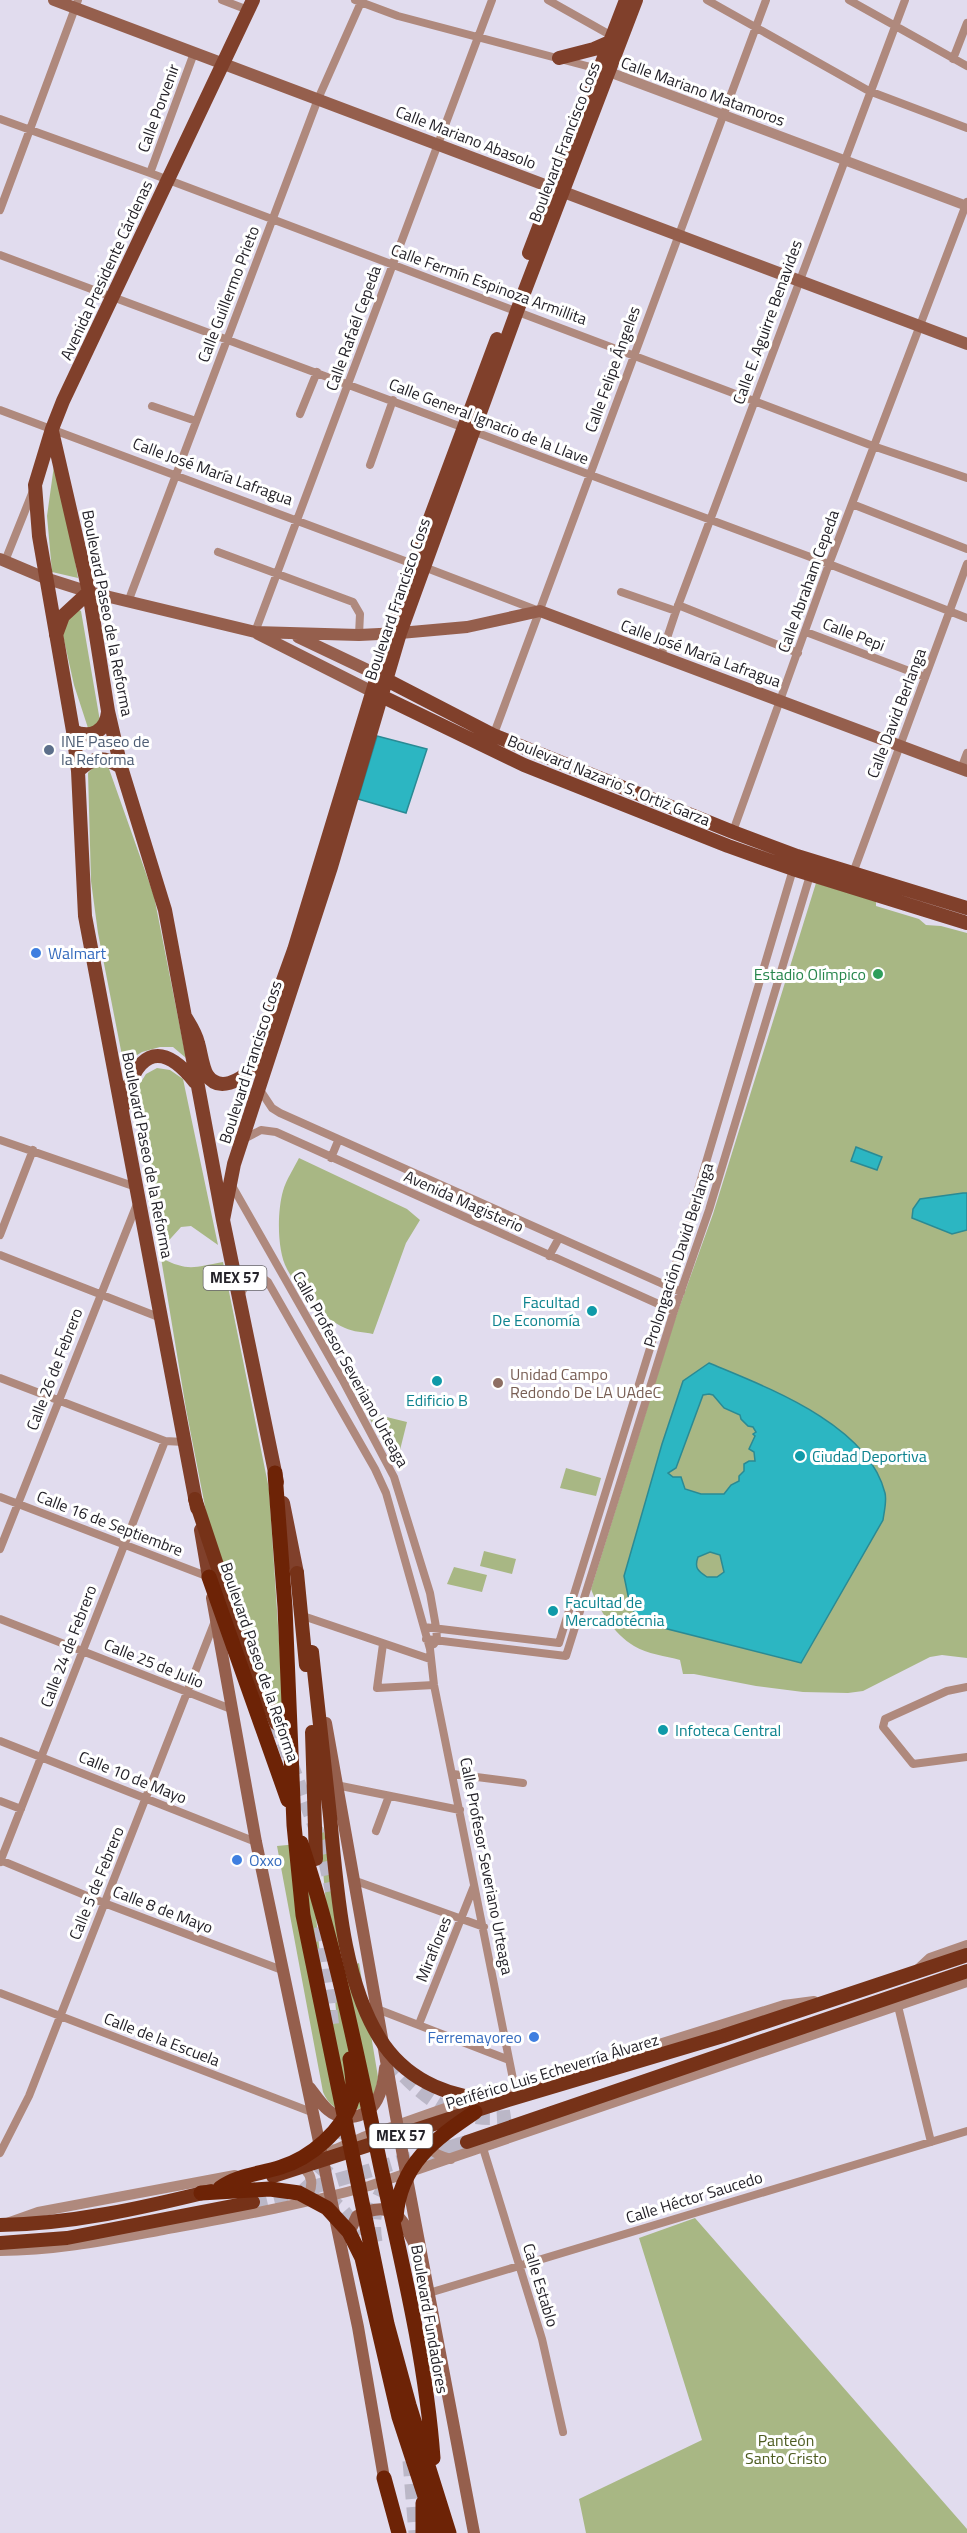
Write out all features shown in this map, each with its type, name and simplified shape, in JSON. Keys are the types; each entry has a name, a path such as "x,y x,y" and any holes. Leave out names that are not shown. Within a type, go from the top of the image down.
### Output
{"highway":[{"name":"Boulevard Paseo de la Reforma","path":"275,1473 285,1607 293,1815 299,1888 308,1947 397,2364 449,2533"},
{"path":"195,1499 235,1619 276,1723"},
{"path":"297,1573 313,1752 316,1859"},
{"name":"Boulevard Paseo de la Reforma","path":"209,1577 324,1917 380,2160"},
{"path":"312,1652 334,1856 352,1969 368,2016 385,2046 405,2068 439,2089 467,2097 512,2095"},
{"path":"220,2188 236,2179 281,2167 310,2153 335,2130 352,2099 349,2051 324,1937 267,1754"},
{"name":"Periférico Luis Echeverría Álvarez","path":"2,2225 74,2219 118,2212 291,2172 475,2112 512,2095 723,2036 967,1956"},
{"path":"468,2142 619,2089 896,2001 967,1971"},
{"path":"513,2116 589,2091 619,2089"},
{"path":"423,2533 423,2463 416,2360 399,2256 396,2213 399,2198 412,2167 433,2141 475,2112"},
{"name":"Boulevard Fundadores","path":"380,2160 422,2367 433,2454 437,2533"},
{"path":"201,2193 270,2189 299,2193 327,2208 349,2232 362,2258 399,2417 437,2533"},
{"path":"0,2243 67,2238 253,2202"},
{"path":"384,2478 399,2533"},
{"path":"452,2516 457,2533"}],"main road":[{"name":"Calle Mariano Abasolo","path":"54,0 77,4 194,53 967,344"},
{"name":"Boulevard Francisco Coss","path":"604,71 611,39 626,0"},
{"name":"Boulevard Francisco Coss","path":"186,1018 196,1035 204,1069 211,1079 219,1083 237,1082 251,1069 294,950 418,566 558,190 604,71 636,0"},
{"name":"Avenida Presidente Cárdenas","path":"35,485 52,429 111,295 250,5"},
{"path":"559,58 594,50 611,39"},
{"name":"Boulevard Paseo de la Reforma","path":"52,429 89,592 108,711 120,767 160,891 223,1220 297,1573"},
{"name":"Boulevard Paseo de la Reforma","path":"35,485 45,578 73,731 78,771 83,898 209,1577"},
{"path":"3,560 45,578 89,592 255,632 359,635 395,633 467,627 540,611"},
{"path":"56,637 63,616 89,592"},
{"name":"Calle José María Lafragua","path":"540,611 964,770"},
{"name":"Boulevard Nazario S. Ortiz Garza","path":"255,632 487,749 728,846 813,868 967,922"},
{"name":"Boulevard Nazario S. Ortiz Garza","path":"293,634 494,735 733,831 795,863"},
{"name":"Boulevard Francisco Coss","path":"223,1220 230,1182 242,1140 331,867 377,694"},
{"path":"73,731 81,735 97,732 107,720 108,711"},
{"path":"78,771 91,760 98,758 106,758 120,767"},
{"name":"Boulevard Nazario S. Ortiz Garza","path":"813,868 853,873 967,908"},
{"path":"122,1113 128,1085 134,1071 143,1061 151,1057 170,1058 182,1066 196,1084"},
{"path":"297,1573 474,2533"},
{"path":"209,1577 256,1842 346,2265 393,2533"},
{"path":"308,2085 329,2111 338,2116 346,2118 365,2114 373,2107 380,2094 387,2055"},
{"path":"346,2265 347,2237 351,2223 357,2216 379,2208 390,2210 400,2217 423,2263"}],"street":[{"path":"222,0 250,5"},
{"name":"Calle Rafaél Cepeda","path":"255,632 492,0"},
{"path":"548,0 611,39"},
{"path":"707,0 869,91 967,128"},
{"name":"Calle Felipe Ángeles","path":"487,749 766,0"},
{"path":"849,0 967,66"},
{"name":"Calle E. Aguirre Benavides","path":"661,656 869,91 905,0"},
{"name":"Calle Mariano Matamoros","path":"359,1 398,16 604,71 967,205"},
{"name":"Calle Guillermo Prieto","path":"129,602 272,219 359,1"},
{"path":"0,210 77,4"},
{"path":"953,59 967,23"},
{"name":"Calle Porvenir","path":"150,173 194,53"},
{"name":"Calle Fermín Espinoza Armillita","path":"0,119 167,179 873,446 967,478"},
{"name":"Calle Abraham Cepeda","path":"728,846 829,564 967,205"},
{"name":"Calle General Ignacio de la Llave","path":"0,255 393,400 967,618"},
{"path":"300,414 317,372"},
{"path":"370,465 393,400"},
{"path":"152,406 196,421"},
{"name":"Calle José María Lafragua","path":"0,410 540,611"},
{"name":"Avenida Presidente Cárdenas","path":"3,560 35,485"},
{"path":"852,504 967,549"},
{"path":"218,552 353,602 360,614 359,635"},
{"name":"Calle David Berlanga","path":"853,873 967,564"},
{"path":"621,592 677,608 798,653"},
{"name":"Calle Pepi","path":"806,632 925,677"},
{"path":"964,770 967,753"},
{"name":"Prolongación David Berlanga","path":"436,1627 559,1643 669,1287 795,863"},
{"name":"Prolongación David Berlanga","path":"437,1640 566,1656 674,1311 727,1151 813,868"},
{"path":"751,1010 768,1014"},
{"name":"Avenida Magisterio","path":"260,1090 273,1108 280,1113 338,1141 681,1292"},
{"name":"Avenida Magisterio","path":"242,1140 254,1132 269,1130 674,1311"},
{"path":"0,1140 33,1150 138,1194"},
{"path":"332,1158 338,1141"},
{"path":"710,1147 727,1151"},
{"path":"0,1235 33,1150"},
{"name":"Calle Profesor Severiano Urteaga","path":"230,1182 234,1193 331,1360 394,1477 430,1593 437,1640"},
{"name":"Calle 26 de Febrero","path":"0,1549 138,1194"},
{"path":"549,1256 558,1238"},
{"path":"0,1255 161,1318"},
{"name":"Calle Profesor Severiano Urteaga","path":"239,1298 245,1284 250,1281 257,1278 268,1282 382,1482 430,1654 434,1685 509,2060 512,2095"},
{"path":"318,1370 331,1360"},
{"path":"0,1378 165,1441 184,1442"},
{"name":"Calle 24 de Febrero","path":"0,1861 165,1441"},
{"path":"382,1482 394,1477"},
{"name":"Calle 16 de Septiembre","path":"0,1497 209,1577"},
{"path":"306,1617 383,1644 430,1654 437,1640 426,1639"},
{"name":"Calle 25 de Julio","path":"0,1618 231,1709"},
{"name":"Calle 5 de Febrero","path":"0,2153 20,2118 215,1621"},
{"path":"424,1627 436,1627"},
{"path":"383,1644 377,1688 434,1685"},
{"path":"967,1687 947,1691 885,1719 883,1727 910,1762 916,1765 967,1757"},
{"name":"Calle 10 de Mayo","path":"0,1741 256,1842"},
{"path":"453,1774 523,1783"},
{"path":"336,1785 460,1810"},
{"path":"376,1831 389,1797"},
{"path":"0,1801 21,1809"},
{"name":"Calle 8 de Mayo","path":"0,1861 282,1970"},
{"path":"353,1880 484,1927"},
{"name":"Miraflores","path":"419,2024 475,1886"},
{"path":"916,1971 930,1958 967,1945"},
{"path":"0,2252 68,2247 301,2204 369,2187 896,2001 967,1982"},
{"name":"Calle de la Escuela","path":"0,1993 314,2113"},
{"path":"2,2225 38,2212 291,2164 322,2155 363,2137 436,2111 512,2095 784,2005 841,1998"},
{"path":"896,2001 931,2142"},
{"path":"377,2009 509,2060"},
{"path":"436,2111 428,2120 424,2140 433,2154 452,2159"},
{"name":"Calle Héctor Saucedo","path":"429,2293 967,2131"},
{"name":"Calle Establo","path":"483,2148 542,2338 563,2432"},
{"path":"291,2164 305,2169 311,2180 312,2188 301,2204"}],"green space":[{"path":"56,451 78,578 52,572 47,516"},
{"path":"77,609 81,611 101,727 88,728 74,685 62,631"},
{"path":"96,764 108,766 154,896 186,1058 173,1047 160,1047 142,1052 132,1058 126,1076 98,933 91,881 88,773"},
{"name":"Ciudad Deportiva","path":"816,883 876,901 876,906 919,919 926,925 941,926 967,933 967,1658 942,1655 930,1657 863,1691 848,1693 803,1692 683,1674 680,1660 639,1649 620,1635 603,1613 591,1589 674,1322 713,1214"},
{"path":"157,1068 170,1070 183,1079 218,1245 191,1226 181,1227 162,1248 134,1093 146,1074"},
{"path":"299,1158 407,1209 420,1220 406,1243 373,1334 348,1329 328,1318 305,1295 287,1269 281,1252 279,1231 281,1200 286,1183"},
{"path":"161,1258 185,1267 223,1262 269,1489 282,1686 282,1735 237,1619 210,1532 186,1409"},
{"path":"366,1412 407,1422 396,1466"},
{"path":"566,1468 601,1478 596,1496 560,1488"},
{"path":"484,1551 516,1559 512,1574 480,1566"},
{"path":"454,1567 487,1575 482,1592 447,1584"},
{"path":"323,1827 333,1877 342,1970 359,1963 378,2077 373,2096 367,2103 353,2111 339,2110 327,2100 323,2092 277,1846 308,1843 326,2010 336,2010 319,1828"},
{"name":"Panteón Santo Cristo","path":"695,2218 967,2529 967,2533 586,2533 579,2499 702,2440 639,2238"}],"water":[{"path":"377,736 427,749 406,813 358,799"},
{"path":"856,1147 882,1157 877,1170 851,1161"},
{"path":"967,1193 967,1230 952,1234 912,1218 913,1209 920,1199"},
{"path":"709,1363 785,1396 837,1428 858,1447 875,1469 886,1496 883,1520 801,1663 640,1622 630,1605 624,1576 662,1444 683,1381","holes":["703,1395 713,1395 724,1408 740,1415 741,1419 748,1426 753,1427 756,1432 753,1434 755,1436 749,1449 754,1452 755,1461 744,1464 744,1471 739,1476 739,1481 731,1485 724,1494 701,1494 685,1489 681,1477 673,1477 668,1473 676,1468","710,1552 720,1555 724,1572 717,1577 707,1577 697,1567 698,1557"]}],"tunnel":[{"path":"276,1723 321,1843 332,1891"},
{"path":"321,1927 332,2024"},
{"path":"390,2061 416,2088 444,2107 475,2117 513,2116"},
{"path":"304,2190 332,2158 340,2139 342,2118"},
{"path":"317,2186 467,2142"},
{"path":"424,2157 467,2142"},
{"path":"375,2242 374,2216 378,2200 392,2178"},
{"path":"304,2190 322,2196 343,2211 358,2236"},
{"path":"253,2202 292,2193"},
{"path":"410,2461 416,2533"}],"place":[{"name":"INE Paseo de la Reforma","path":"49,750"},
{"name":"Walmart","path":"36,953"},
{"name":"Estadio Olímpico","path":"878,974"},
{"name":"Facultad De Economía","path":"592,1311"},
{"name":"Edificio B","path":"437,1381"},
{"name":"Unidad Campo Redondo De LA UAdeC","path":"498,1383"},
{"name":"Ciudad Deportiva","path":"800,1456"},
{"name":"Facultad de Mercadotécnia","path":"553,1611"},
{"name":"Infoteca Central","path":"663,1730"},
{"name":"Oxxo","path":"237,1860"},
{"name":"Ferremayoreo","path":"534,2037"}]}
